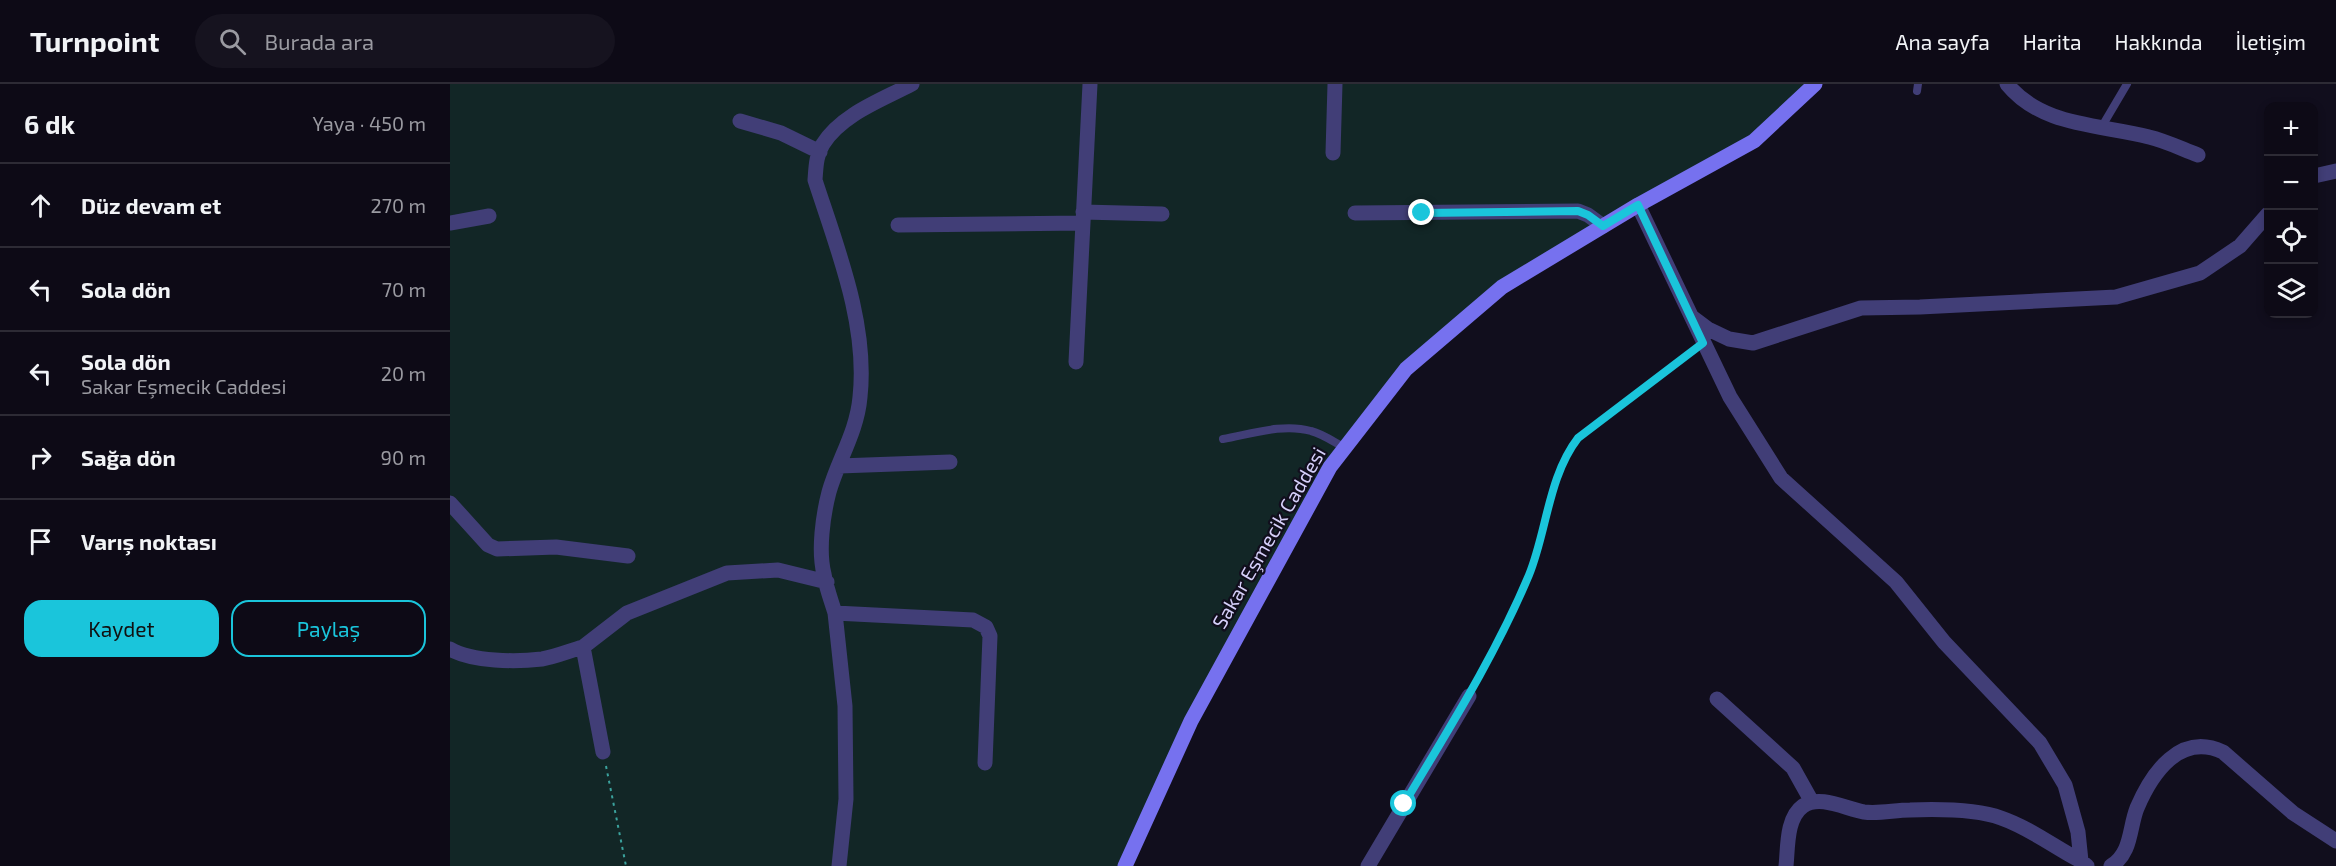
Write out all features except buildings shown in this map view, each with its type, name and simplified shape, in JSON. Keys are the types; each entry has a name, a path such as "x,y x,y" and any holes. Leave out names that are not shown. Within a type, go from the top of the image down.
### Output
{"street":[{"path":"839,866 846,799 845,706 835,613 824,574 822,533 829,492 857,419 861,395 860,353 851,292 815,180 816,161 823,144 840,126 860,112 912,84"},
{"path":"1076,363 1090,84"},
{"path":"1333,153 1335,84"},
{"name":"Sakar Eşmecik Caddesi","path":"1129,865 1191,722 1330,467 1406,369 1502,287 1638,205 1754,141 1815,84"},
{"path":"2007,84 2028,104 2047,115 2150,137 2198,155"},
{"path":"740,121 781,133 820,152"},
{"path":"2318,175 2336,171"},
{"path":"1638,205 1730,397 1781,478 1896,582 1944,642 2040,743 2065,785 2084,864"},
{"path":"1355,213 1578,211 1603,226"},
{"path":"898,225 1162,214"},
{"path":"450,223 489,216"},
{"path":"1689,315 1708,329 1729,339 1753,343 1861,308 1920,308 2116,297 2200,273 2240,246 2264,219"},
{"path":"839,466 950,462"},
{"path":"450,503 488,545 497,549 556,547 628,556"},
{"path":"450,649 457,653 500,660 544,659 582,647 627,613 727,573 778,570 826,582"},
{"path":"835,613 973,620 986,627 990,636 985,763"},
{"path":"582,647 603,752"},
{"path":"1368,866 1469,696"},
{"path":"1717,699 1793,768 1812,802"},
{"path":"2110,866 2120,858 2129,841 2136,810 2151,780 2174,755 2185,748 2198,745 2211,746 2223,752 2293,813 2336,842"},
{"path":"1786,866 1790,830 1797,811 1812,802 1821,801 1866,812 1960,811 1999,817 2029,830 2084,864"}],"lane":[{"path":"2101,128 2127,84"},
{"path":"1223,439 1279,429 1295,429 1313,431 1345,448"}],"path":[{"path":"1469,696 1503,633 1530,573 1565,455 1578,438 1703,343"},
{"path":"603,752 626,866"}],"green space":[{"path":"450,84 1810,84 1774,121 1562,250 1433,347 1327,472 1125,866 450,866"}],"route":[{"path":"1404,804 1469,696 1503,633 1530,573 1565,455 1578,438 1703,343 1638,205 1603,226 1578,211 1422,213"}]}
